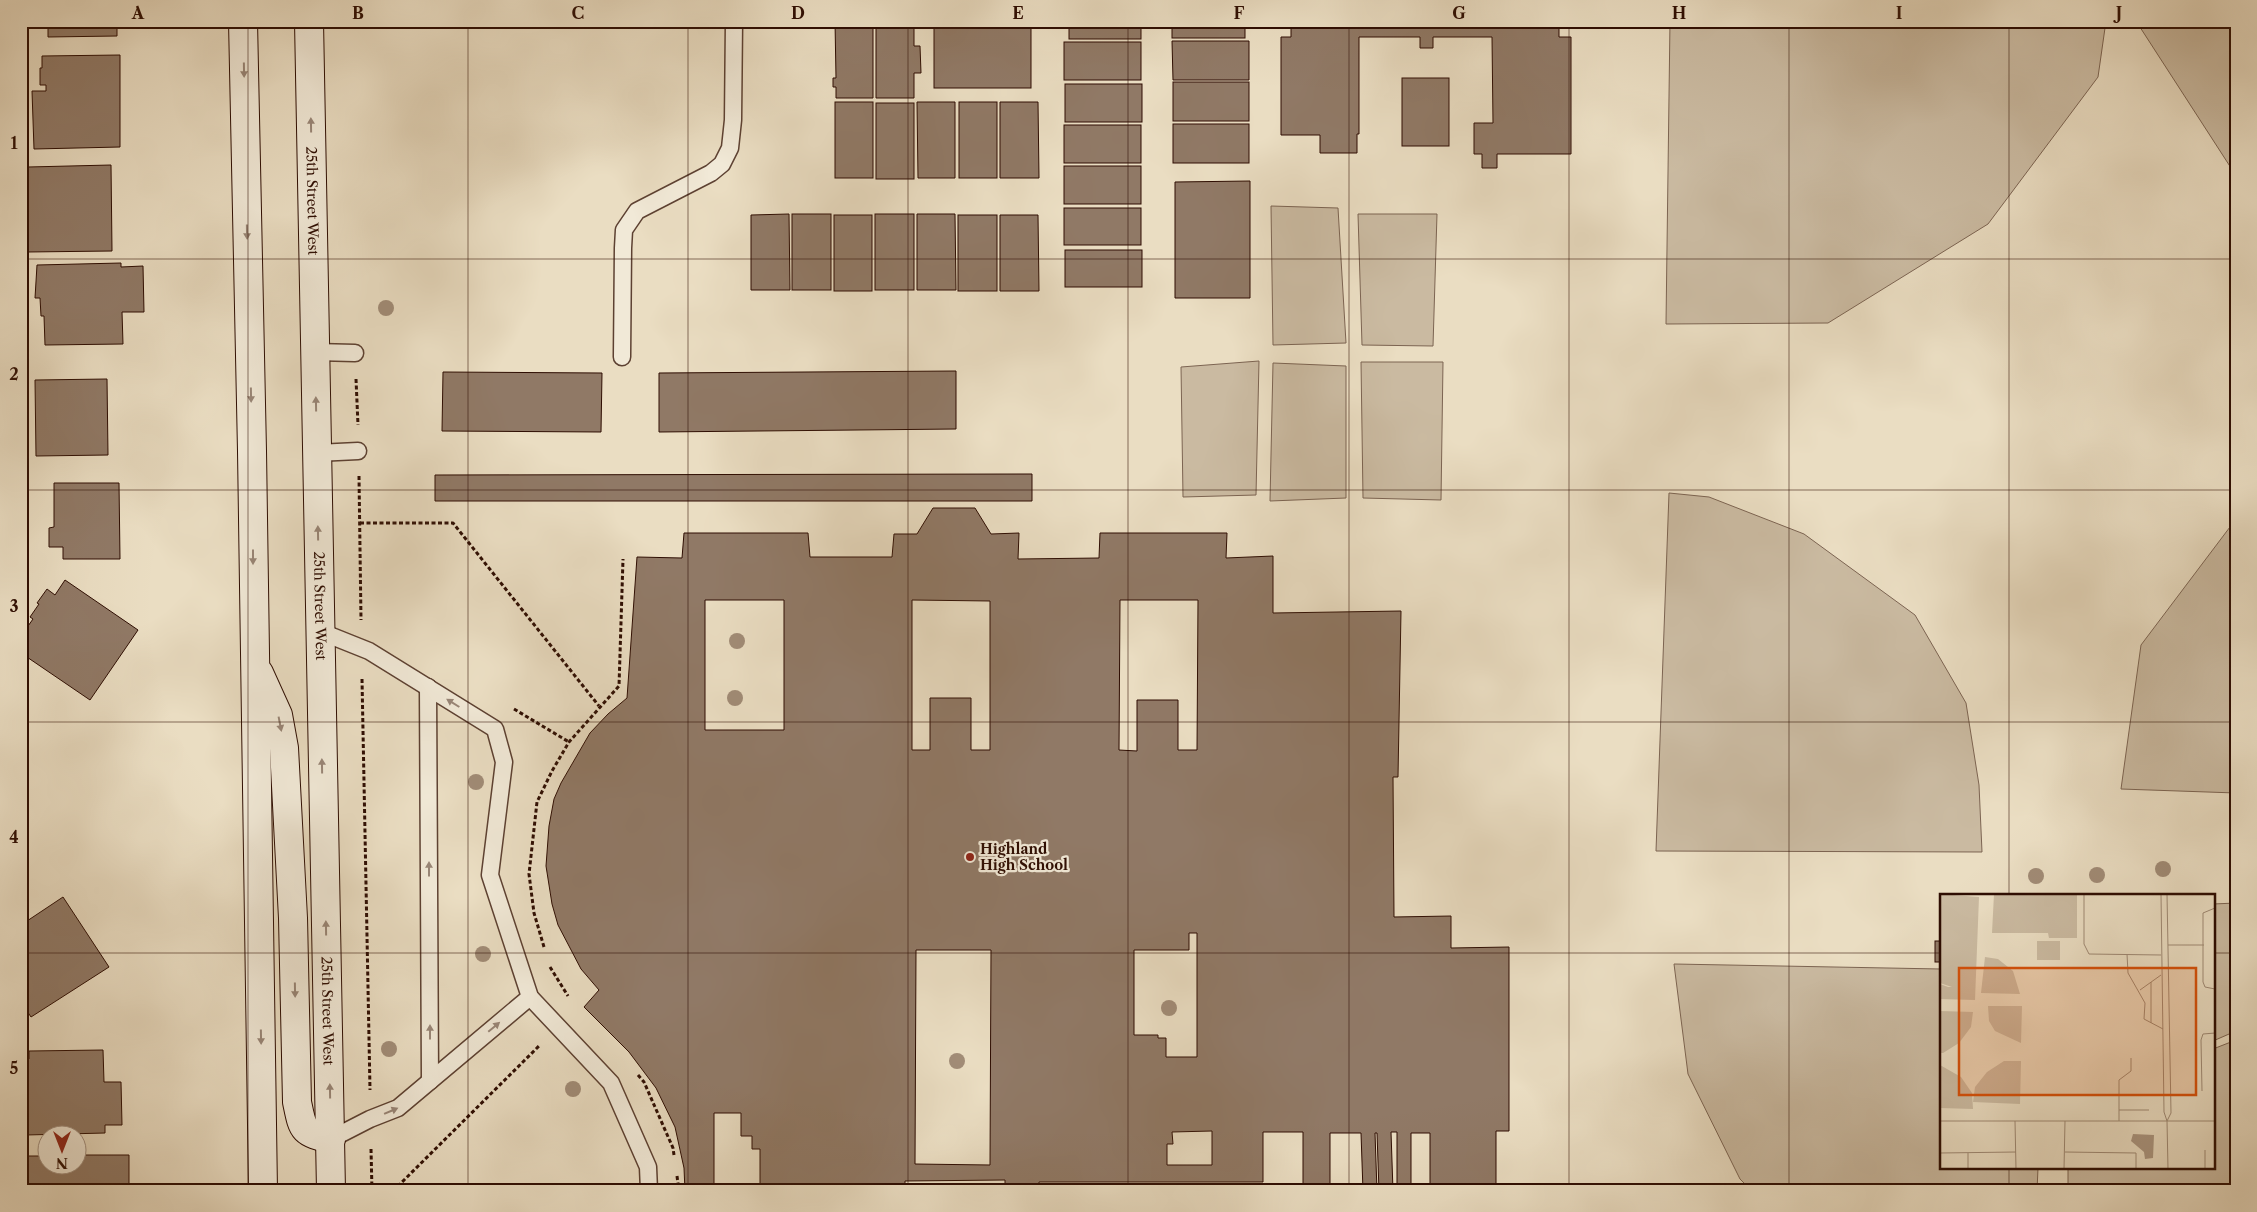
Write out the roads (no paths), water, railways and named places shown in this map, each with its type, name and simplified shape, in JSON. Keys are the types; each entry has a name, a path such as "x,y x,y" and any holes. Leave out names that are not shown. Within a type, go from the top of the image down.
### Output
{"main road":[{"path":"244,21 263,1191"},
{"name":"25th Street West","path":"309,21 331,1191"},
{"path":"255,662 278,715 284,748 293,918 297,1102 302,1125 310,1134 331,1139"}],"lane":[{"path":"622,357 622,248 624,230 637,211 711,173 722,164 730,148 733,120 734,21"},
{"path":"315,352 355,353"},
{"path":"316,452 358,451"},
{"path":"319,631 362,647 495,729 504,762 490,875 530,997 611,1083 648,1166 649,1191"},
{"path":"428,688 430,1081"},
{"path":"331,1139 370,1119 398,1108 530,997"}],"place":[{"name":"Highland High School","path":"970,857"}]}
